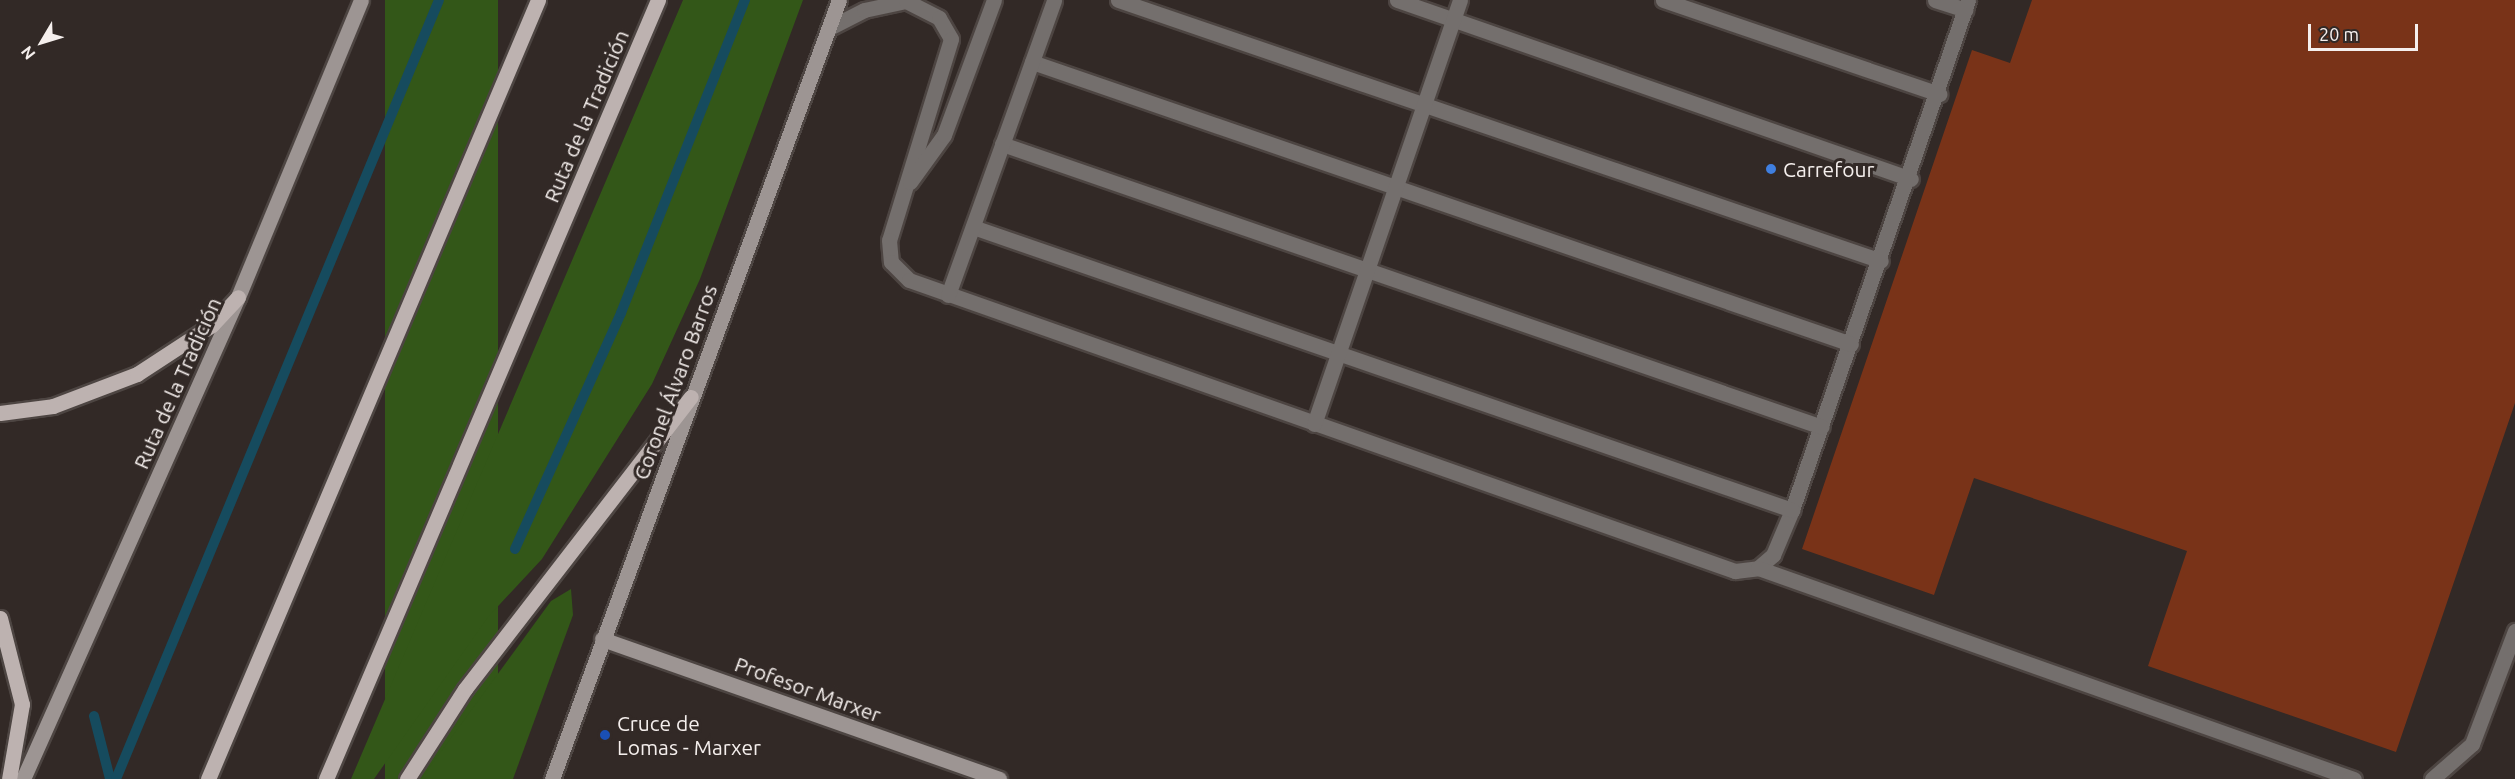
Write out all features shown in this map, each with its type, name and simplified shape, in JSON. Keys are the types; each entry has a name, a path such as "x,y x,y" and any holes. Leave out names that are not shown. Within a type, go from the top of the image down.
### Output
{"main road":[{"name":"Ruta de la Tradición","path":"23,779 238,297 361,0"},
{"path":"208,779 538,0"},
{"name":"Ruta de la Tradición","path":"326,779 658,0"},
{"name":"Coronel Álvaro Barros","path":"552,779 839,0"},
{"path":"0,412 53,406 137,374 212,325 238,297"},
{"path":"407,779 465,689 691,397"},
{"path":"0,618 22,704 9,779"},
{"name":"Profesor Marxer","path":"602,639 999,779"}],"lane":[{"path":"910,182 944,135 994,0"},
{"path":"948,295 1054,0"},
{"path":"1118,0 1881,261"},
{"path":"1397,0 1911,179"},
{"path":"1314,424 1460,0"},
{"path":"1663,0 1939,94"},
{"path":"1758,568 1773,555 1792,510 1911,179 1939,94 1966,5 1935,0"},
{"path":"829,28 864,10 906,2 947,28 948,61 920,127 910,182 889,240 891,262 909,280 1735,571 1758,568 2351,778"},
{"path":"1032,62 1851,344"},
{"path":"1002,144 1822,427"},
{"path":"973,227 1792,510"},
{"path":"2432,779 2472,744 2515,631"}],"green space":[{"path":"385,0 498,0 498,779 385,779"},
{"path":"683,0 803,0 700,279 652,384 542,559 488,617 374,779 351,779"},
{"path":"571,589 573,615 513,779 421,779 551,601"}],"building":[{"path":"2032,0 2515,0 2515,403 2396,752 2148,666 2187,551 1974,478 1934,595 1802,549 1972,50 2010,63"}],"waterway":[{"path":"116,779 439,0"},
{"path":"515,549 621,313 745,0"},
{"path":"94,716 110,779"}],"place":[{"name":"Carrefour","path":"1771,169"},
{"name":"Cruce de Lomas - Marxer","path":"605,735"}]}
